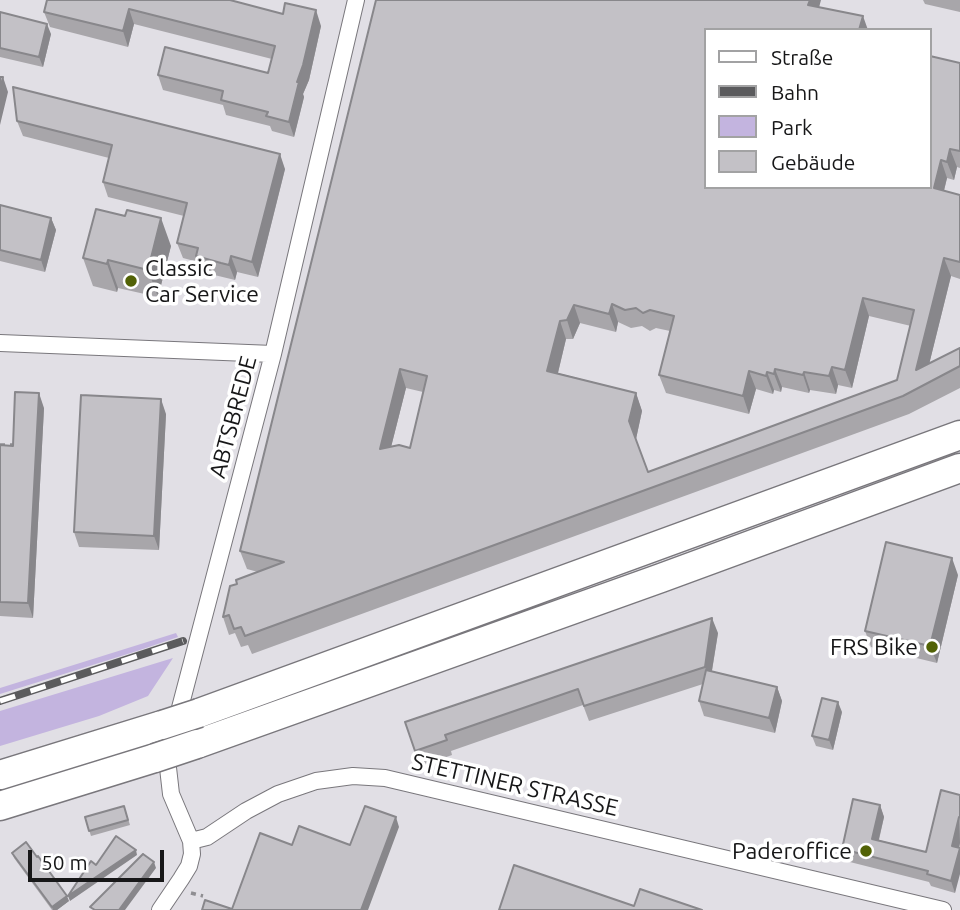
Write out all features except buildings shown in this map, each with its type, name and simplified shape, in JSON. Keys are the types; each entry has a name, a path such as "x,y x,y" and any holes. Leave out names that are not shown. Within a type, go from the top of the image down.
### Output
{"highway":[{"path":"0,775 199,712 960,435"},
{"path":"0,806 197,744 960,468"}],"street":[{"name":"ABTSBREDE","path":"191,841 171,794 167,759 273,354 356,0"},
{"path":"0,343 273,354"},
{"name":"STETTINER STRASSE","path":"191,841 207,837 278,794 316,781 353,776 385,778 915,907 943,910"},
{"path":"160,910 190,866 191,841"}],"path":[{"path":"0,445 22,445"}],"green space":[{"path":"176,633 178,637 0,694 0,688"},
{"path":"173,658 148,696 99,716 0,746 0,711"}],"railway":[{"path":"0,701 183,641"}],"place":[{"name":"Classic Car Service","path":"131,281"},
{"name":"FRS Bike","path":"932,647"},
{"name":"Paderoffice","path":"866,851"}]}
